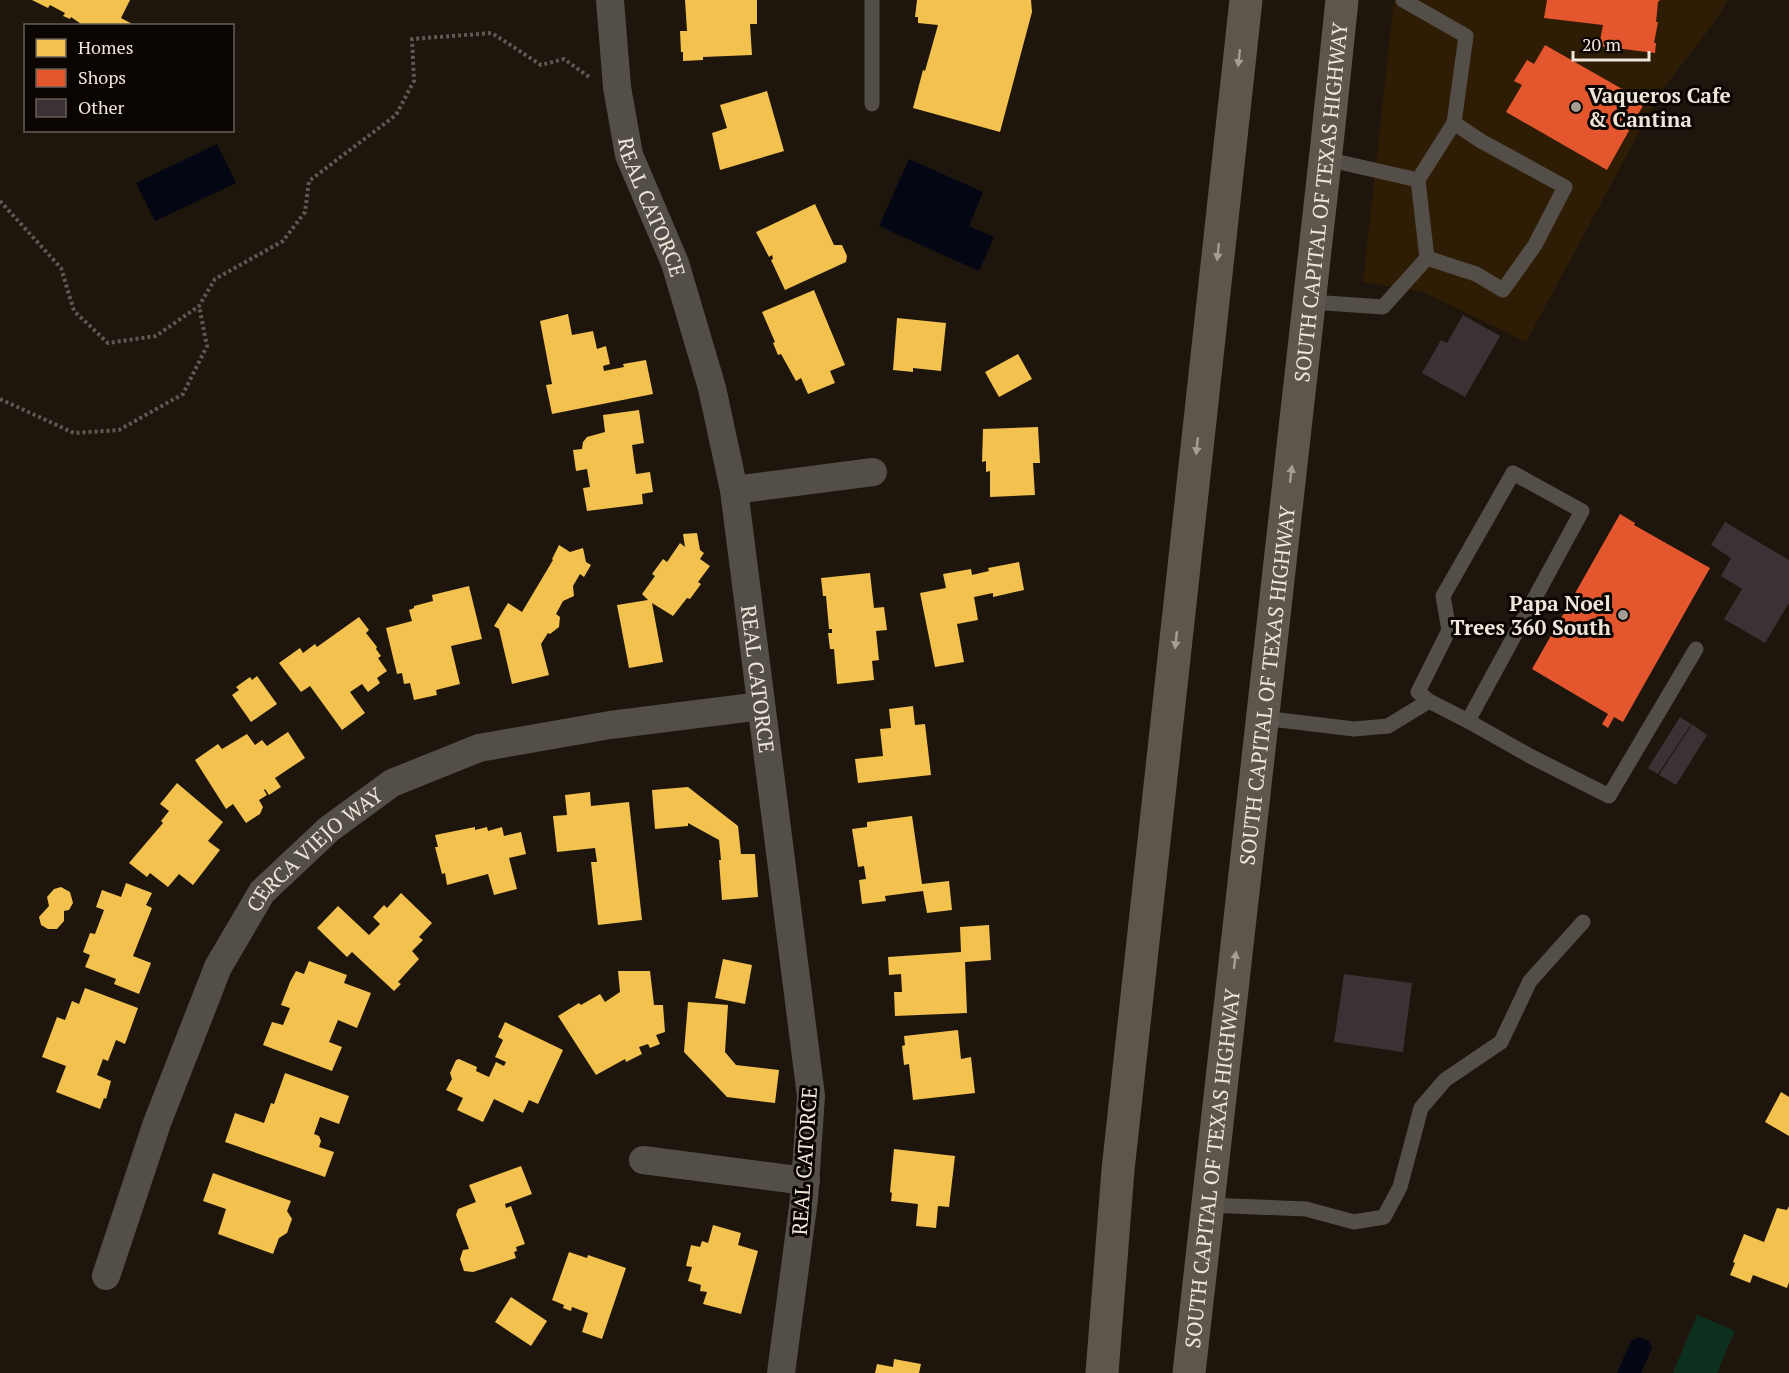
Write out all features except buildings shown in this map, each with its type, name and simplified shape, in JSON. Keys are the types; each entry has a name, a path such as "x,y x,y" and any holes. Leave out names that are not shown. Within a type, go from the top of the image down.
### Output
{"highway":[{"path":"1102,1373 1119,1158 1245,0"},
{"name":"SOUTH CAPITAL OF TEXAS HIGHWAY","path":"1189,1373 1311,302 1342,0"}],"street":[{"name":"REAL CATORCE","path":"610,0 617,87 629,155 675,263 709,376 734,490 811,1096 806,1180 781,1373"},
{"path":"734,490 873,472"},
{"name":"CERCA VIEJO WAY","path":"106,1276 157,1123 218,967 262,892 329,829 392,783 479,748 610,725 761,706"},
{"path":"643,1160 806,1180"}],"lane":[{"path":"872,0 872,104"},
{"path":"1311,302 1383,307 1427,258 1418,180 1454,123 1466,36 1403,0"},
{"path":"1427,258 1476,274 1503,290 1535,245 1565,187 1481,141 1454,123"},
{"path":"1326,159 1418,180"},
{"path":"1468,721 1582,510 1513,473 1443,596 1449,630 1418,692 1429,701 1608,796 1696,649"},
{"path":"1263,718 1354,729 1388,726 1429,701"},
{"path":"1207,1205 1306,1209 1354,1222 1384,1217 1400,1187 1421,1108 1445,1080 1502,1042 1530,981 1583,922"}],"path":[{"path":"0,201 61,268 74,311 108,343 156,336 199,306 215,279 283,241 305,212 309,182 396,115 414,81 412,39 492,33 541,65 564,58 599,85 617,87"},
{"path":"0,399 74,433 119,430 183,394 207,346 199,306"}],"shaded area":[{"path":"1394,0 1728,0 1713,24 1662,90 1526,342 1423,292 1363,282"},
{"path":"217,144 236,183 155,221 136,183"},
{"path":"909,159 983,192 969,226 994,237 979,271 879,226"},
{"path":"1639,1337 1649,1341 1652,1348 1641,1373 1617,1373 1631,1341"}],"green space":[{"path":"1697,1315 1735,1331 1717,1373 1673,1373"}],"place":[{"name":"Vaqueros Cafe & Cantina","path":"1576,107"},
{"name":"Papa Noel Trees 360 South","path":"1623,615"}]}
